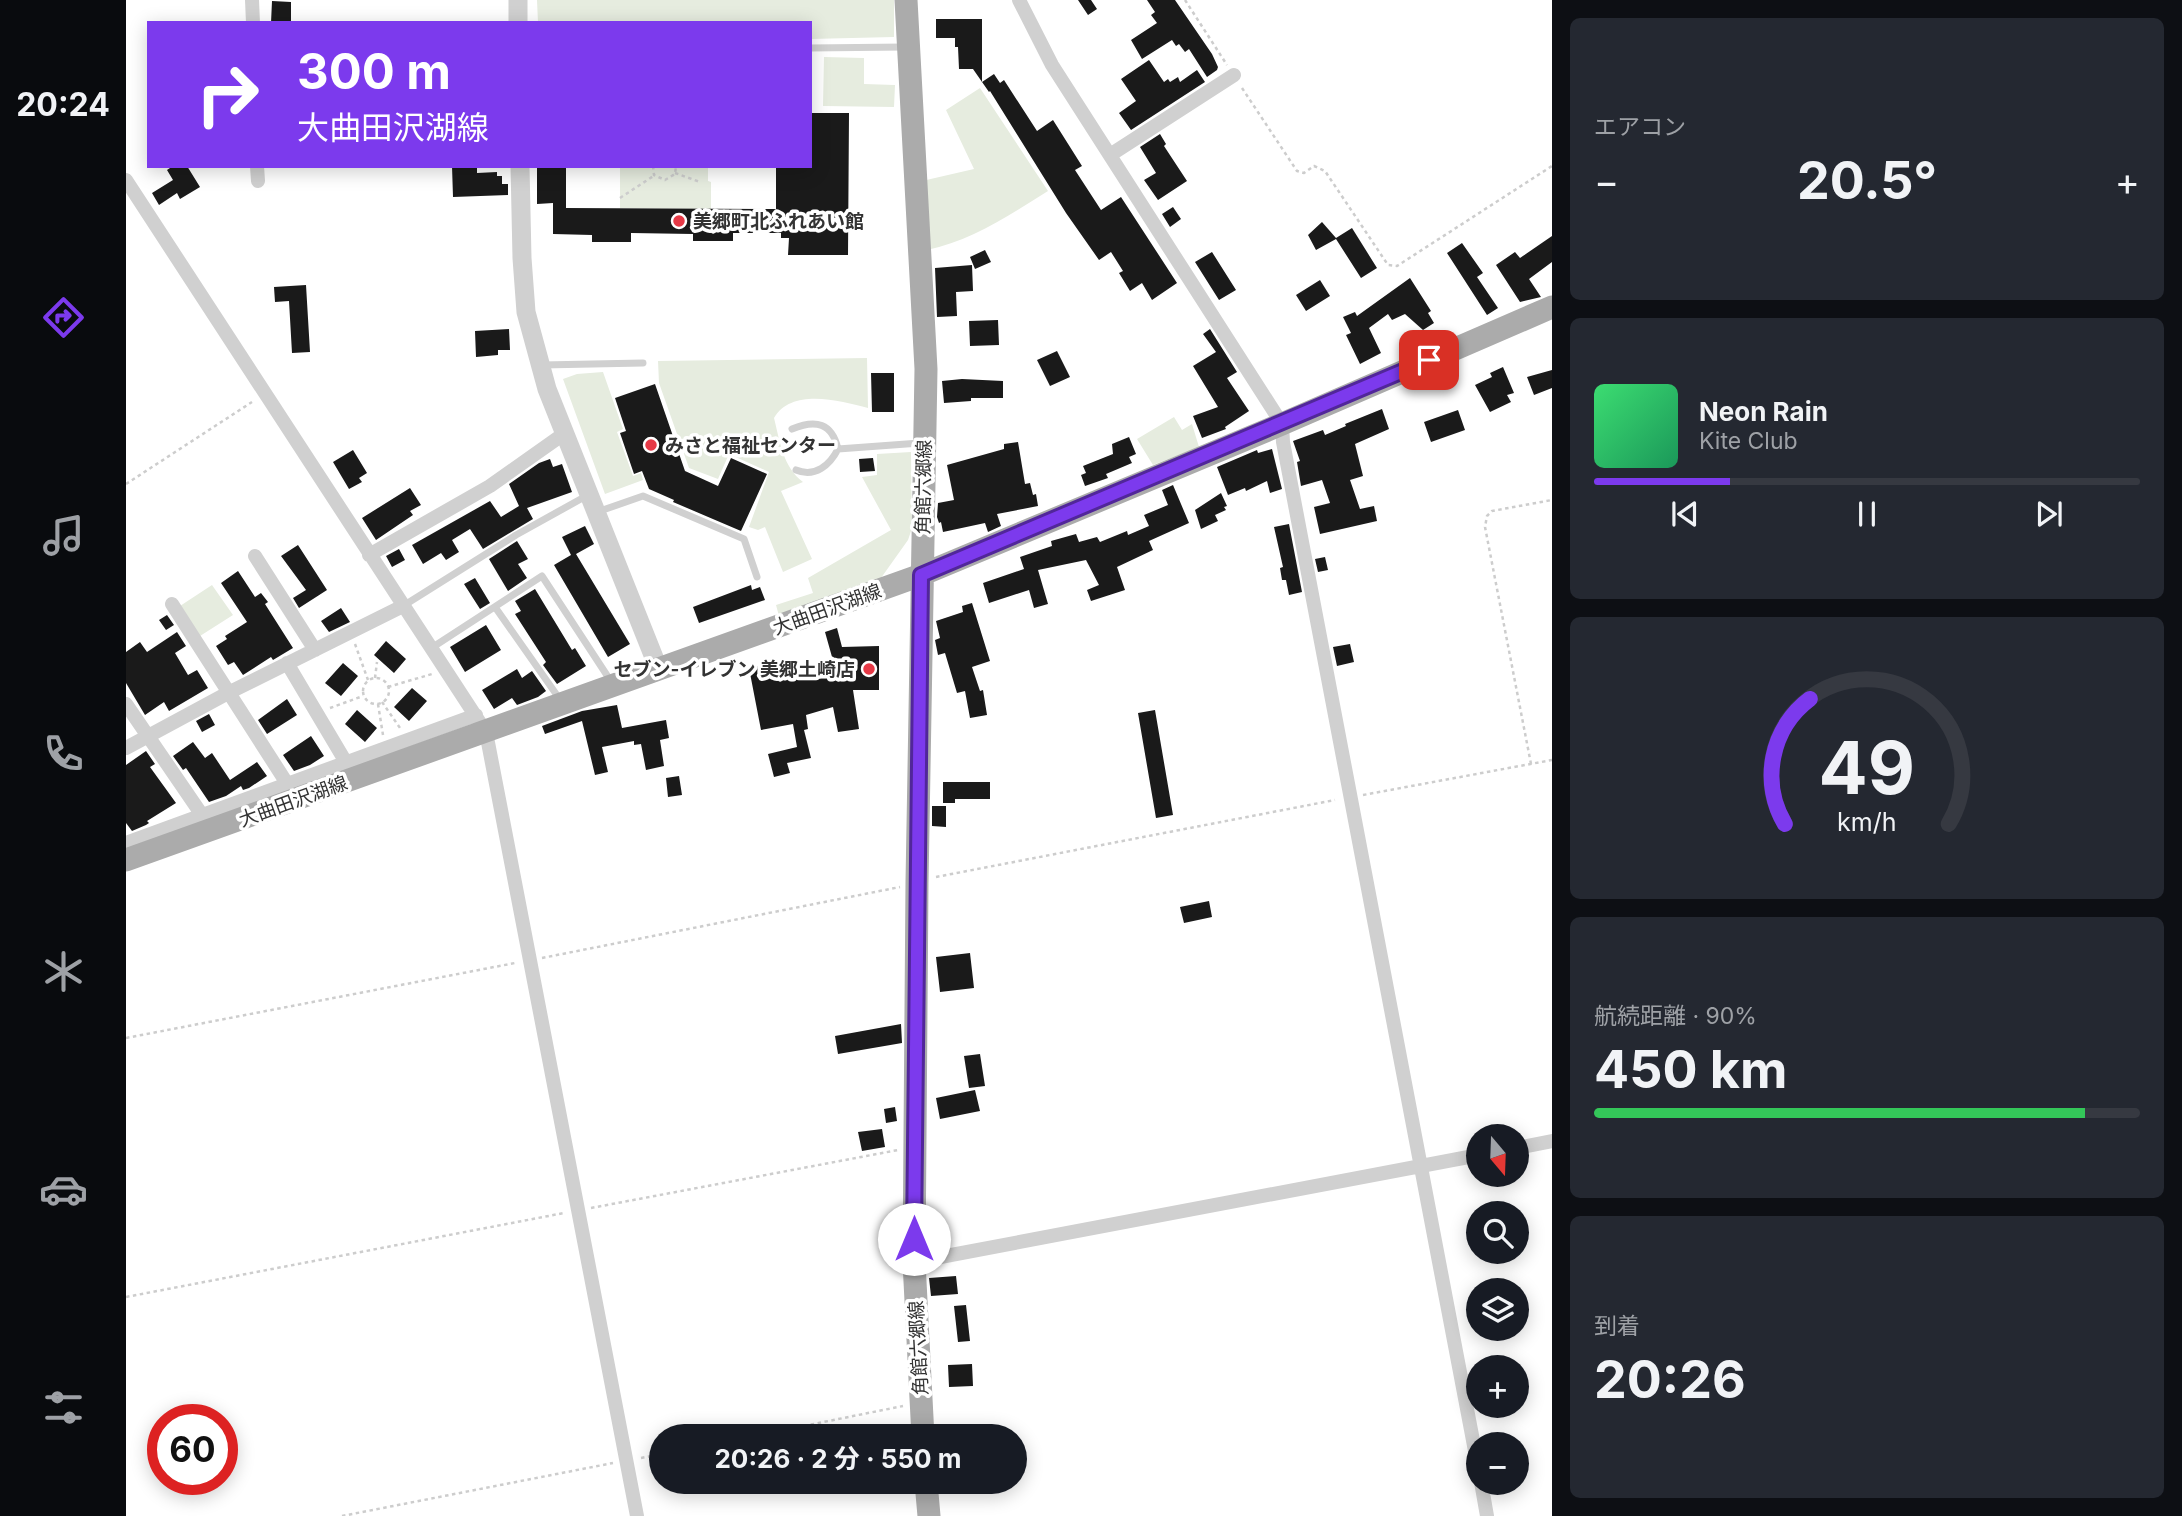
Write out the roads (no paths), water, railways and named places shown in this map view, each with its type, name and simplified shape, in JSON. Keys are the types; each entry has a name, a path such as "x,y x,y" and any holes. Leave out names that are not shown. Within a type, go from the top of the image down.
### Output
{"main road":[{"name":"角館六郷線","path":"905,0 926,369 921,575 914,1262 922,1424"},
{"name":"大曲田沢湖線","path":"126,860 481,724 564,704 921,575 1282,424 1552,307"},
{"path":"927,1494 929,1516"}],"street":[{"path":"252,0 253,21"},
{"path":"518,0 518,21"},
{"path":"1019,0 1052,65 1282,424 1419,1166 1471,1432"},
{"path":"1110,155 1234,75"},
{"path":"520,168 526,312 547,389 659,670"},
{"path":"126,180 481,724 579,1210 637,1516"},
{"path":"369,555 490,486 565,433"},
{"path":"255,556 315,650"},
{"path":"173,604 288,785"},
{"path":"126,748 228,693 402,606"},
{"path":"287,663 347,764"},
{"path":"126,704 202,815"},
{"path":"126,843 408,740 481,724"},
{"path":"1530,1145 1552,1141"},
{"path":"914,1262 1466,1157"},
{"path":"1483,1495 1487,1516"}],"lane":[{"path":"812,48 907,47"},
{"path":"541,365 643,363"},
{"path":"792,429 803,424 818,424 835,436 838,449 832,462 821,469 804,473 796,470"},
{"path":"838,449 924,443"},
{"path":"402,606 516,535 593,503 643,496 744,539 757,577"},
{"path":"433,647 542,576 614,686"},
{"path":"495,607 564,704"}],"place":[{"name":"美郷町北ふれあい館","path":"679,221"},
{"name":"みさと福祉センター","path":"651,445"},
{"name":"セブン-イレブン 美郷土崎店","path":"869,669"}]}
